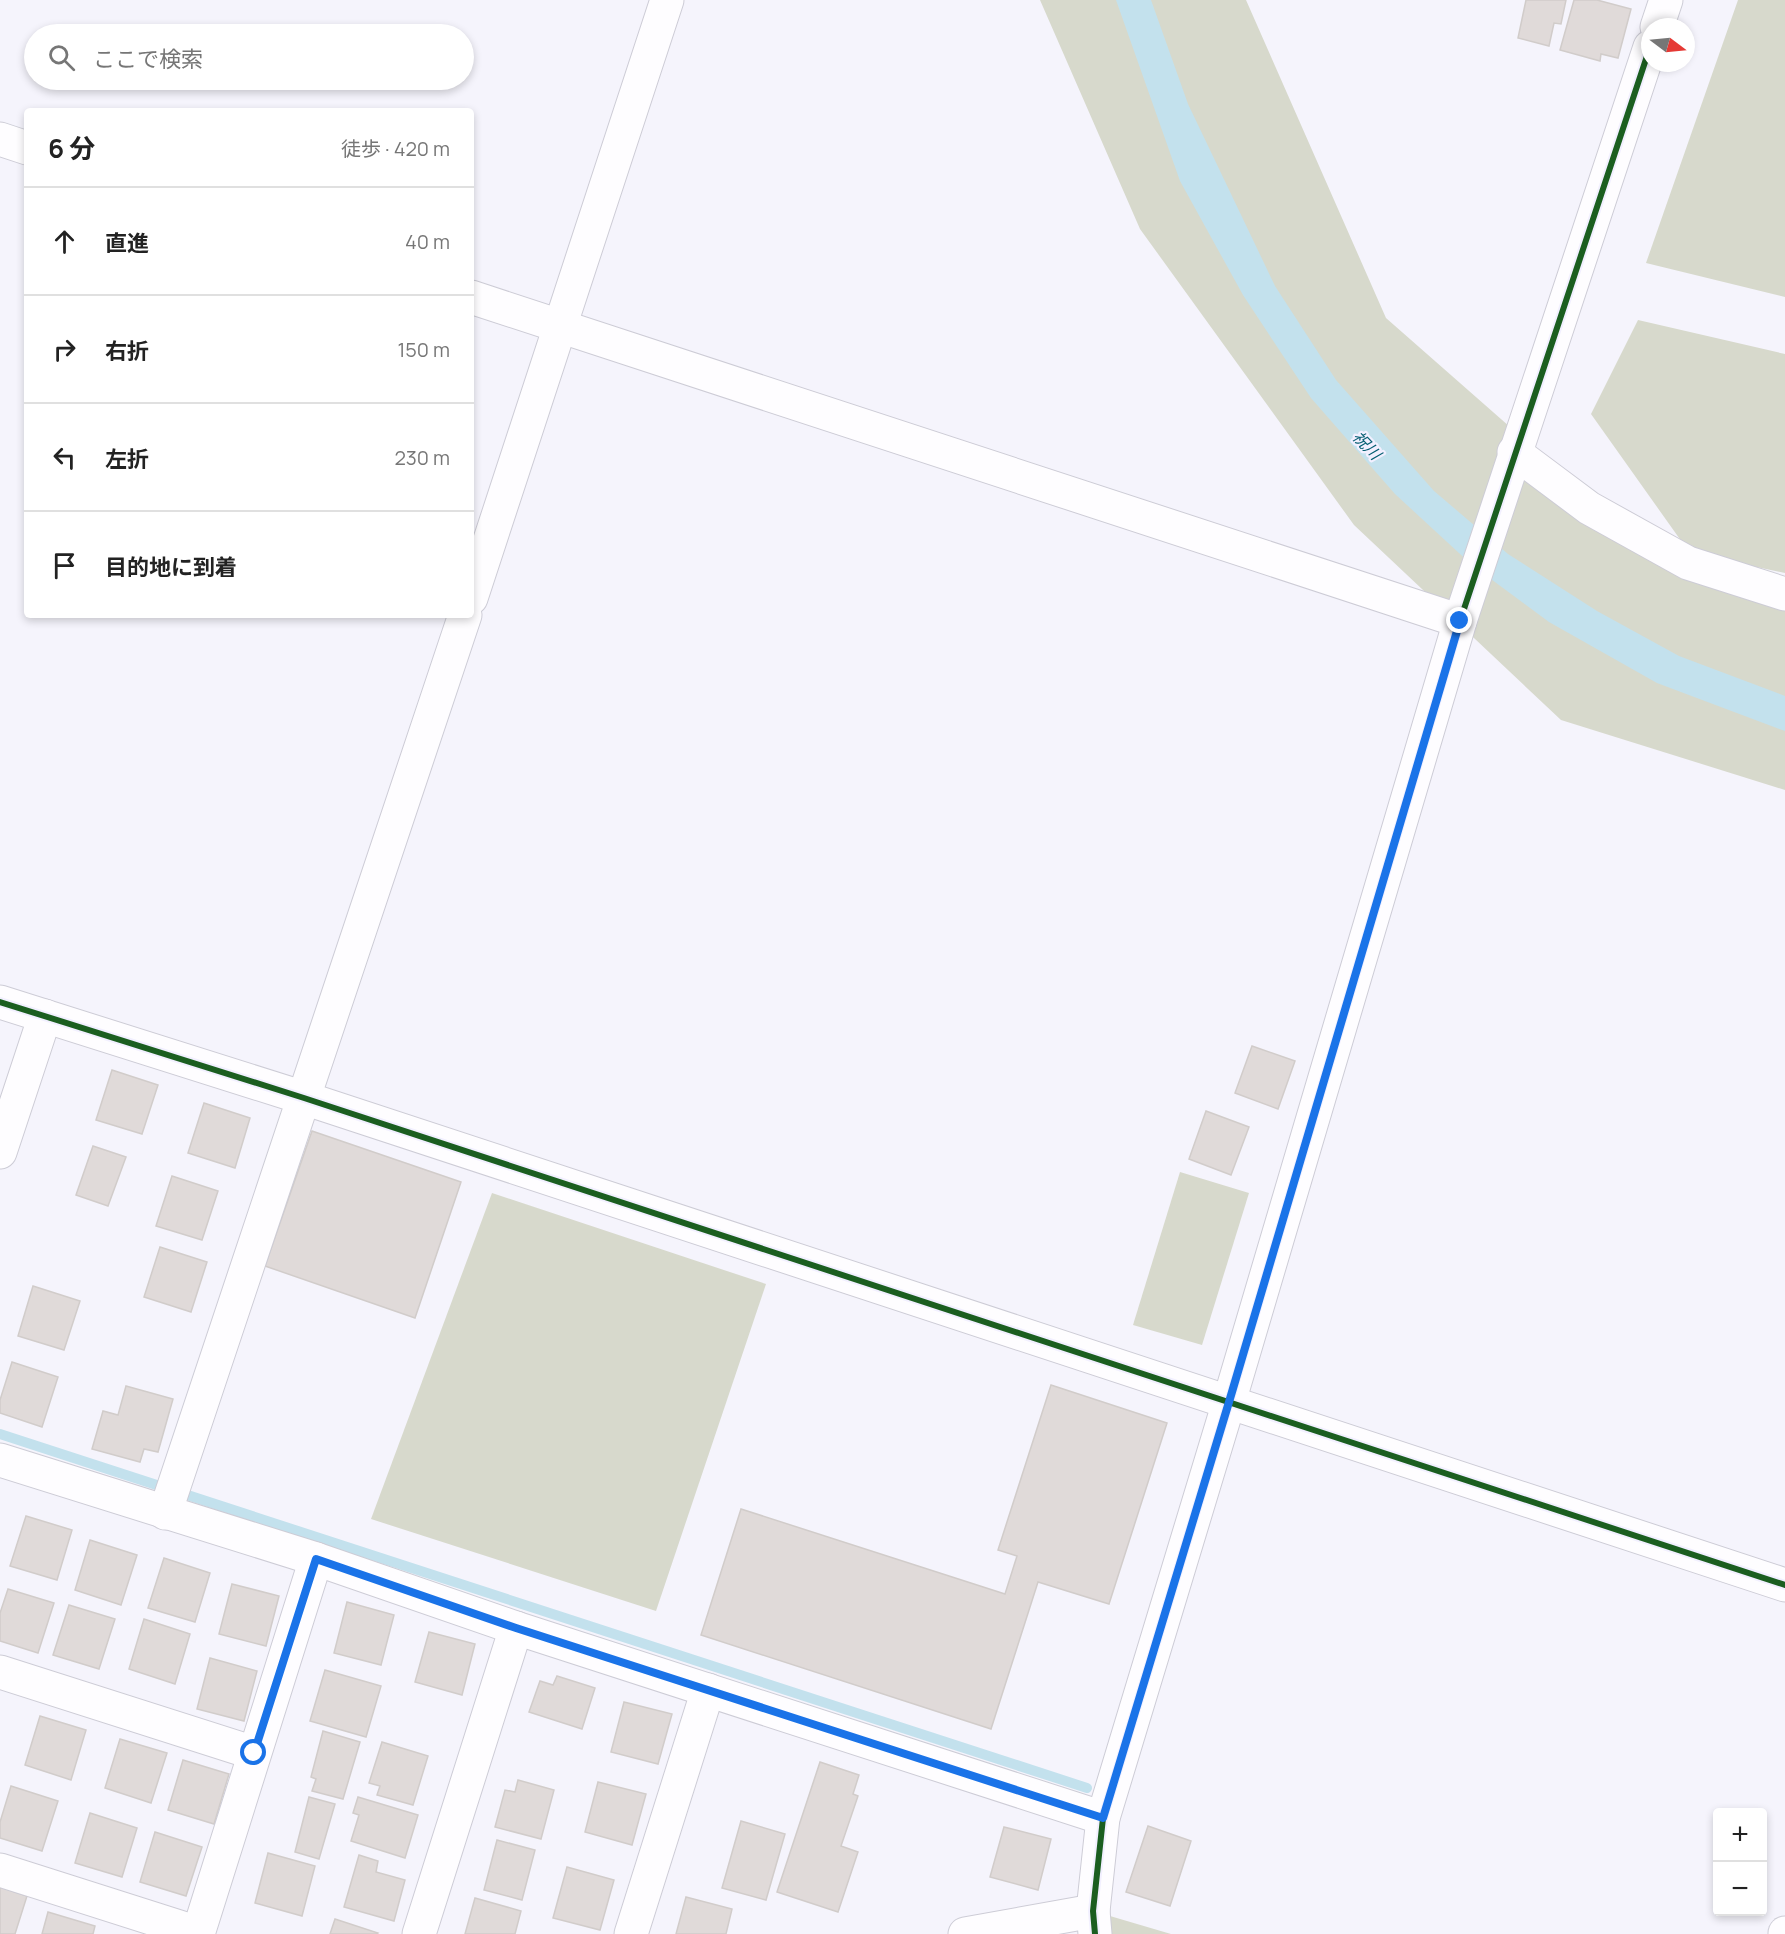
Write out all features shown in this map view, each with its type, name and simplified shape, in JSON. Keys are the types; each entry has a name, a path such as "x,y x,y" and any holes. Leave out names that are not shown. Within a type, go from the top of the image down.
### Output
{"street":[{"path":"474,589 562,327 667,0"},
{"path":"1660,18 1666,0"},
{"path":"965,1934 1094,1923 1103,1818 1229,1402 1460,621 1501,491 1642,72"},
{"path":"0,140 24,147"},
{"path":"474,298 1460,621"},
{"path":"1514,452 1588,508 1688,563 1785,594"},
{"path":"165,1513 464,618"},
{"path":"0,1002 304,1098 1785,1585"},
{"path":"3,1132 45,1016"},
{"path":"0,1460 316,1559 516,1628 1103,1818"},
{"path":"0,1870 198,1933 316,1559"},
{"path":"419,1934 516,1628"},
{"path":"0,1672 254,1753"},
{"path":"631,1934 708,1690"}],"shaded area":[{"path":"1040,0 1246,0 1386,318 1625,528 1689,552 1591,414 1638,320 1785,354 1785,573 1696,554 1785,588 1785,790 1561,720 1354,525 1140,229"},
{"path":"1738,0 1785,0 1785,297 1646,263"},
{"path":"1180,1172 1249,1193 1202,1345 1133,1325"},
{"path":"492,1193 766,1284 656,1611 371,1519"},
{"path":"1093,1911 1171,1934 1096,1934"}],"water":[{"name":"祝川","path":"1116,0 1151,0 1188,104 1275,286 1336,380 1434,491 1508,554 1597,611 1679,656 1785,696 1785,731 1657,683 1549,622 1472,565 1395,494 1311,398 1243,295 1180,181"}],"building":[{"path":"1526,0 1566,0 1561,24 1554,23 1549,46 1518,38"},
{"path":"1574,0 1597,0 1631,9 1618,58 1601,54 1600,61 1560,50"},
{"path":"1252,1046 1295,1061 1278,1109 1235,1093"},
{"path":"112,1070 158,1085 142,1134 96,1120"},
{"path":"204,1103 250,1118 235,1168 188,1153"},
{"path":"1206,1111 1249,1127 1231,1175 1189,1159"},
{"path":"312,1131 461,1182 415,1318 265,1266"},
{"path":"93,1146 126,1157 108,1206 76,1195"},
{"path":"172,1176 218,1191 202,1240 156,1226"},
{"path":"160,1247 207,1262 191,1312 144,1297"},
{"path":"33,1286 80,1301 64,1350 18,1336"},
{"path":"12,1362 58,1377 42,1427 0,1413 0,1400"},
{"path":"1051,1385 1167,1423 1109,1604 1038,1582 991,1729 701,1635 741,1509 1005,1594 1017,1556 998,1550"},
{"path":"126,1386 173,1399 158,1452 144,1449 140,1462 92,1449 103,1411 118,1415"},
{"path":"26,1516 72,1530 57,1580 10,1566"},
{"path":"90,1540 137,1555 121,1605 75,1590"},
{"path":"164,1558 210,1573 195,1622 148,1608"},
{"path":"232,1584 279,1596 266,1646 219,1634"},
{"path":"8,1589 54,1603 38,1653 0,1641 0,1613"},
{"path":"347,1602 394,1615 381,1665 334,1653"},
{"path":"69,1605 115,1619 99,1669 53,1655"},
{"path":"144,1619 190,1634 175,1684 129,1669"},
{"path":"429,1632 475,1644 462,1695 415,1682"},
{"path":"210,1658 257,1671 244,1721 197,1709"},
{"path":"325,1670 381,1686 366,1737 310,1721"},
{"path":"557,1676 595,1688 582,1729 529,1712 540,1681 553,1685"},
{"path":"624,1702 672,1714 658,1764 611,1752"},
{"path":"40,1716 86,1730 71,1780 25,1765"},
{"path":"323,1731 360,1742 343,1799 312,1791 316,1779 311,1777"},
{"path":"120,1739 167,1753 151,1803 105,1788"},
{"path":"382,1742 428,1756 413,1805 377,1795 380,1786 369,1783"},
{"path":"183,1760 229,1774 214,1824 168,1810"},
{"path":"820,1762 859,1775 853,1794 858,1796 841,1846 858,1852 838,1912 777,1892"},
{"path":"518,1780 554,1790 541,1839 495,1827 505,1790 515,1792"},
{"path":"598,1782 646,1794 632,1845 585,1832"},
{"path":"11,1786 58,1801 42,1851 0,1838 0,1822"},
{"path":"309,1797 335,1804 319,1859 295,1852"},
{"path":"358,1797 418,1815 405,1858 351,1841 359,1815 353,1813"},
{"path":"90,1813 137,1828 122,1877 75,1863"},
{"path":"741,1821 785,1834 766,1900 722,1888"},
{"path":"1148,1826 1191,1841 1170,1906 1126,1892"},
{"path":"1004,1827 1051,1839 1038,1890 990,1877"},
{"path":"155,1832 202,1847 186,1896 140,1882"},
{"path":"497,1840 535,1850 522,1900 484,1890"},
{"path":"268,1853 315,1866 302,1916 255,1903"},
{"path":"359,1855 378,1861 376,1872 405,1880 394,1921 344,1907"},
{"path":"567,1867 614,1880 600,1930 553,1918"},
{"path":"0,1887 27,1896 15,1934 0,1934"},
{"path":"686,1897 732,1909 726,1934 676,1934"},
{"path":"475,1898 521,1911 515,1934 465,1934"},
{"path":"48,1912 95,1926 93,1934 42,1934"},
{"path":"335,1919 378,1933 330,1934"}],"waterway":[{"path":"0,1434 1087,1788"}],"cycle path":[{"path":"1095,1934 1093,1911 1103,1818 1229,1402 1460,621 1642,72"},
{"path":"0,1002 304,1098 1785,1585"}],"route":[{"path":"254,1753 316,1559 516,1628 1103,1818 1229,1402 1460,621"}]}
